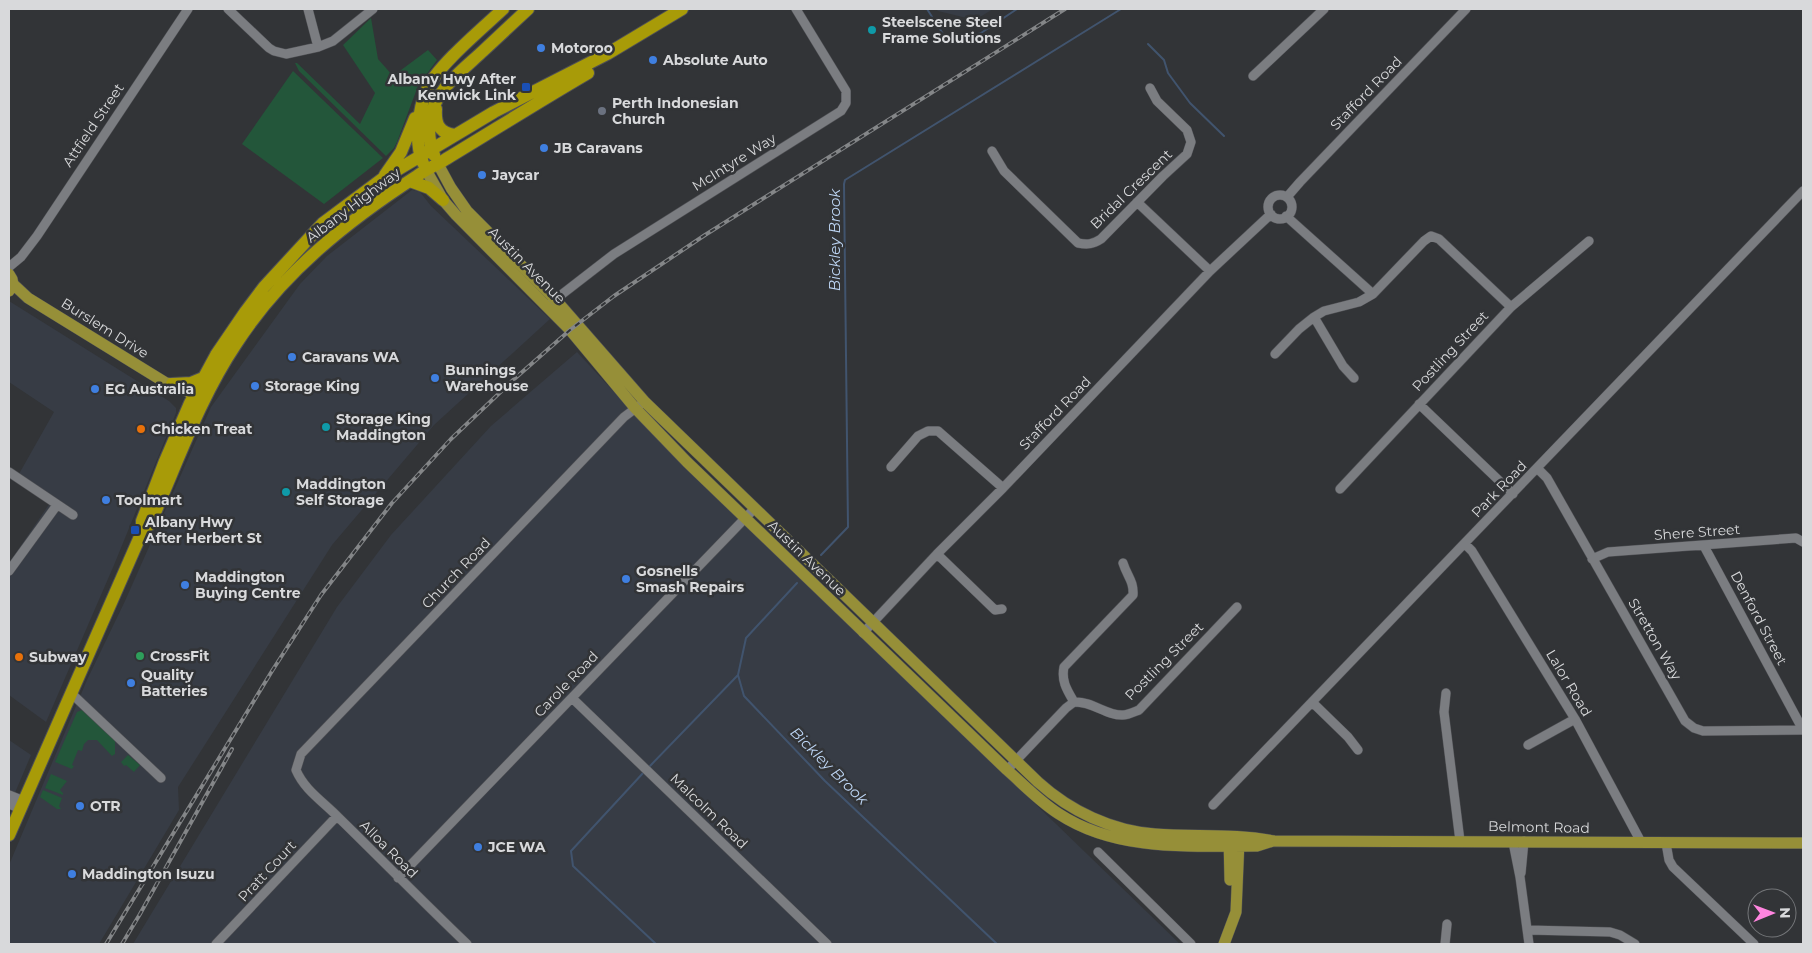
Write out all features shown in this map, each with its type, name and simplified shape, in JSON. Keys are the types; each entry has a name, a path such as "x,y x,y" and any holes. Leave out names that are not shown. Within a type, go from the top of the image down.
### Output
{"highway":[{"path":"382,180 405,143 427,89 434,78 503,9"},
{"path":"438,164 432,149 429,126 434,106 439,96 465,68 528,9"},
{"name":"Albany Highway","path":"9,835 17,805 72,694 142,532 150,524 198,402 203,378 246,310 322,223 382,180 494,112 688,9"},
{"name":"Albany Highway","path":"198,402 235,344 282,284 308,258 347,225 426,170 688,9"},
{"path":"426,170 417,143 419,120 427,89"},
{"path":"439,96 436,122 444,132 455,135"},
{"path":"410,181 429,188 443,200"},
{"path":"169,384 191,383 203,378"}],"main road":[{"name":"Austin Avenue","path":"438,164 466,211 552,303 640,405 745,519 1006,770 1046,805 1074,823 1134,843 1234,841"},
{"name":"Austin Avenue","path":"426,170 443,200 552,303"},
{"name":"Burslem Drive","path":"10,281 28,298 198,402"},
{"name":"Austin Avenue","path":"640,405 754,509 1051,794 1068,806 1094,819 1120,827 1154,834 1234,841"},
{"name":"Belmont Road","path":"1234,841 1257,846 1274,841 1803,843"},
{"path":"1224,944 1229,928 1234,841"}],"street":[{"name":"Attfield Street","path":"10,281 21,257 37,236 188,9"},
{"path":"228,9 274,52 286,54 318,47 333,41 374,9"},
{"path":"308,9 318,47"},
{"name":"McIntyre Way","path":"552,303 614,254 841,111 846,103 846,91 796,9"},
{"path":"1253,76 1324,9"},
{"name":"Stafford Road","path":"863,633 1210,271 1270,214 1268,208 1270,200 1277,195 1287,197 1462,10"},
{"name":"Bridal Crescent","path":"992,151 1004,171 1078,243 1093,244 1101,239 1188,154 1191,142 1187,130 1157,101 1150,88"},
{"name":"Park Road","path":"1213,805 1803,191"},
{"path":"1270,214 1278,218 1286,216 1291,208 1287,197"},
{"path":"1137,202 1210,271"},
{"path":"1286,216 1373,294"},
{"path":"1276,354 1314,317 1324,311 1359,302 1373,294 1424,240 1431,236 1439,239 1510,307"},
{"name":"Postling Street","path":"1340,489 1510,307 1589,241"},
{"path":"1314,317 1343,366 1354,378"},
{"path":"1420,404 1513,494"},
{"name":"Church Road","path":"296,770 301,754 624,417 640,405"},
{"path":"891,467 918,436 928,430 938,431 1002,488"},
{"name":"Stretton Way","path":"1538,468 1547,478 1685,721 1694,728 1703,731 1803,730"},
{"path":"9,472 72,515"},
{"path":"9,571 57,504"},
{"name":"Carole Road","path":"398,878 754,509"},
{"name":"Shere Street","path":"1592,558 1608,552 1796,538 1803,542"},
{"name":"Lalor Road","path":"1465,544 1472,551 1575,719 1641,842"},
{"name":"Denford Street","path":"1704,546 1803,730"},
{"path":"937,554 995,610 1002,609"},
{"path":"1006,770 1074,702 1064,683 1062,675 1064,667 1133,595 1134,584 1126,572 1123,563"},
{"name":"Postling Street","path":"1074,702 1083,702 1116,715 1124,715 1139,710 1236,607"},
{"path":"1446,693 1444,712 1460,841"},
{"path":"72,694 161,778"},
{"name":"Malcolm Road","path":"572,698 827,944"},
{"path":"1312,702 1348,737 1358,750"},
{"path":"1528,745 1575,719"},
{"name":"Alloa Road","path":"296,770 300,780 309,791 337,816 465,943"},
{"path":"9,795 17,805"},
{"name":"Pratt Court","path":"216,944 337,816"},
{"path":"1519,842 1520,877 1529,944"},
{"path":"1666,843 1669,860 1673,867 1754,944"},
{"path":"1098,852 1191,944"},
{"path":"1445,944 1447,924"},
{"path":"1528,930 1610,932 1620,935 1635,944"}],"shaded area":[{"path":"936,9 993,9 975,20"},
{"path":"412,190 420,192 431,206 550,319 434,425 332,545 178,787 179,810 99,944 9,944 9,865 87,680 125,601 211,407 300,284 327,256"},
{"path":"9,301 169,401 176,408 176,413 114,565 46,722 9,695 9,563 50,503 15,481 54,412 9,382"},
{"path":"577,352 652,433 1180,944 133,944 337,607 391,535 491,426"},
{"path":"9,740 31,755 9,807"}],"green space":[{"path":"371,18 378,59 393,76 428,50 437,60 418,86 397,142 386,156 299,71 295,63 360,124 375,93 343,45"},
{"path":"293,71 383,158 324,204 242,144"},
{"path":"82,710 115,740 115,754 112,756 97,740 88,740 84,744 82,751 78,750 72,769 55,762 77,712"},
{"path":"128,755 140,765 134,772 121,762"},
{"path":"51,774 67,781 60,790 63,795 45,788"},
{"path":"43,790 62,798 59,806 61,809 57,809 40,797"}],"waterway":[{"name":"Bickley Brook","path":"927,9 943,34 963,39 981,33 1017,9"},
{"name":"Bickley Brook","path":"821,555 848,527 845,180 1121,9"},
{"path":"1148,44 1164,60 1168,73 1190,103 1224,136"},
{"name":"Bickley Brook","path":"797,583 746,638 738,675 744,696 825,781 997,944"},
{"path":"649,767 738,675"},
{"path":"644,772 571,851 573,866 656,944"}],"railway":[{"path":"106,944 272,671 321,595 392,503 451,439 512,381 570,330 614,296 705,235 1065,9"},
{"path":"122,944 232,749"}],"place":[{"name":"Steelscene Steel Frame Solutions","path":"872,30"},
{"name":"Motoroo","path":"541,48"},
{"name":"Absolute Auto","path":"653,60"},
{"name":"Albany Hwy After Kenwick Link","path":"526,87"},
{"name":"Perth Indonesian Church","path":"602,111"},
{"name":"JB Caravans","path":"544,148"},
{"name":"Jaycar","path":"482,175"},
{"name":"Caravans WA","path":"292,357"},
{"name":"Bunnings Warehouse","path":"435,378"},
{"name":"Storage King","path":"255,386"},
{"name":"EG Australia","path":"95,389"},
{"name":"Storage King Maddington","path":"326,427"},
{"name":"Chicken Treat","path":"141,429"},
{"name":"Maddington Self Storage","path":"286,492"},
{"name":"Toolmart","path":"106,500"},
{"name":"Albany Hwy After Herbert St","path":"135,530"},
{"name":"Gosnells Smash Repairs","path":"626,579"},
{"name":"Maddington Buying Centre","path":"185,585"},
{"name":"CrossFit","path":"140,656"},
{"name":"Subway","path":"19,657"},
{"name":"Quality Batteries","path":"131,683"},
{"name":"OTR","path":"80,806"},
{"name":"JCE WA","path":"478,847"},
{"name":"Maddington Isuzu","path":"72,874"}]}
